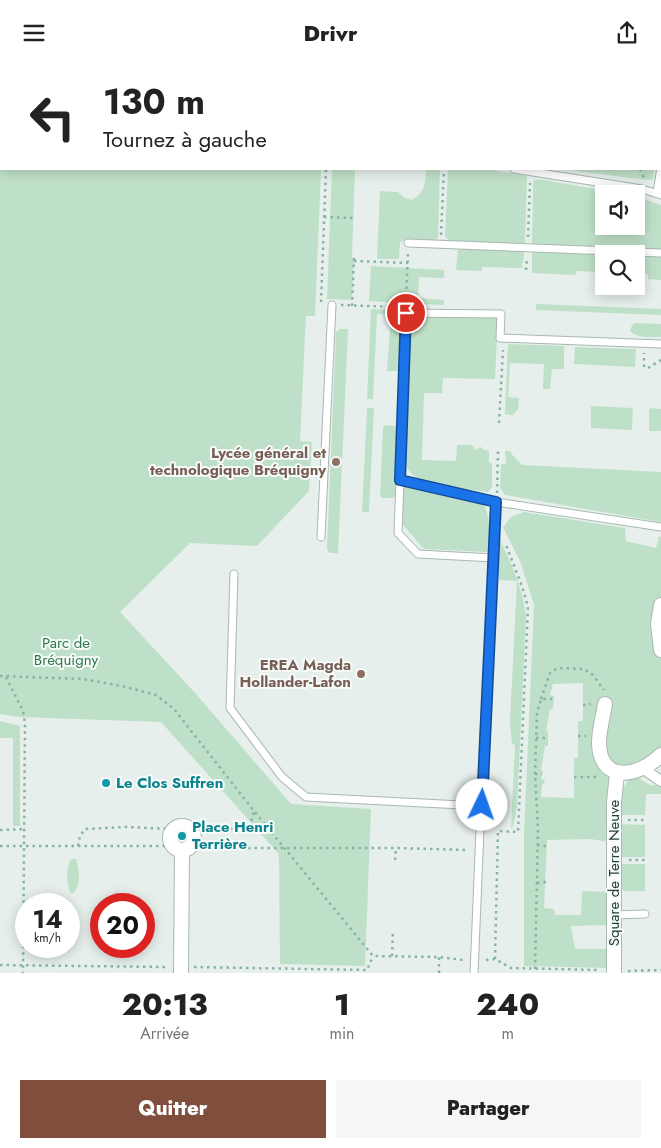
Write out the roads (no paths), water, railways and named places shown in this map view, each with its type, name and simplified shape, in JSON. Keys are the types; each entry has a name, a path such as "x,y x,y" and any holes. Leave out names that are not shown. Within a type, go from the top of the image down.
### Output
{"street":[{"path":"661,605 658,624 661,650"},
{"path":"605,704 599,743 601,756 606,765 617,773 629,773 645,767 661,755"},
{"path":"645,767 648,772 661,781"},
{"name":"Square de Terre Neuve","path":"614,973 614,802 617,773"},
{"path":"183,826 191,831 194,838 181,848 170,839 174,829 183,826"},
{"path":"181,848 181,970"}],"lane":[{"path":"520,170 642,189 659,194 661,170"},
{"path":"408,243 661,253"},
{"path":"321,537 332,305"},
{"path":"494,559 418,554 398,533 406,313 501,315 500,338 503,339 661,344"},
{"path":"400,480 496,502 661,527"},
{"path":"474,973 496,502"},
{"path":"234,574 230,709 282,777 306,797 482,805"},
{"path":"614,915 644,914"}],"place":[{"name":"Lycée général et technologique Bréquigny","path":"336,462"},
{"name":"EREA Magda Hollander-Lafon","path":"361,674"},
{"name":"Le Clos Suffren","path":"106,783"},
{"name":"Place Henri Terrière","path":"182,836"}],"park label":[{"name":"Parc de Bréquigny","path":"66,652"}]}
